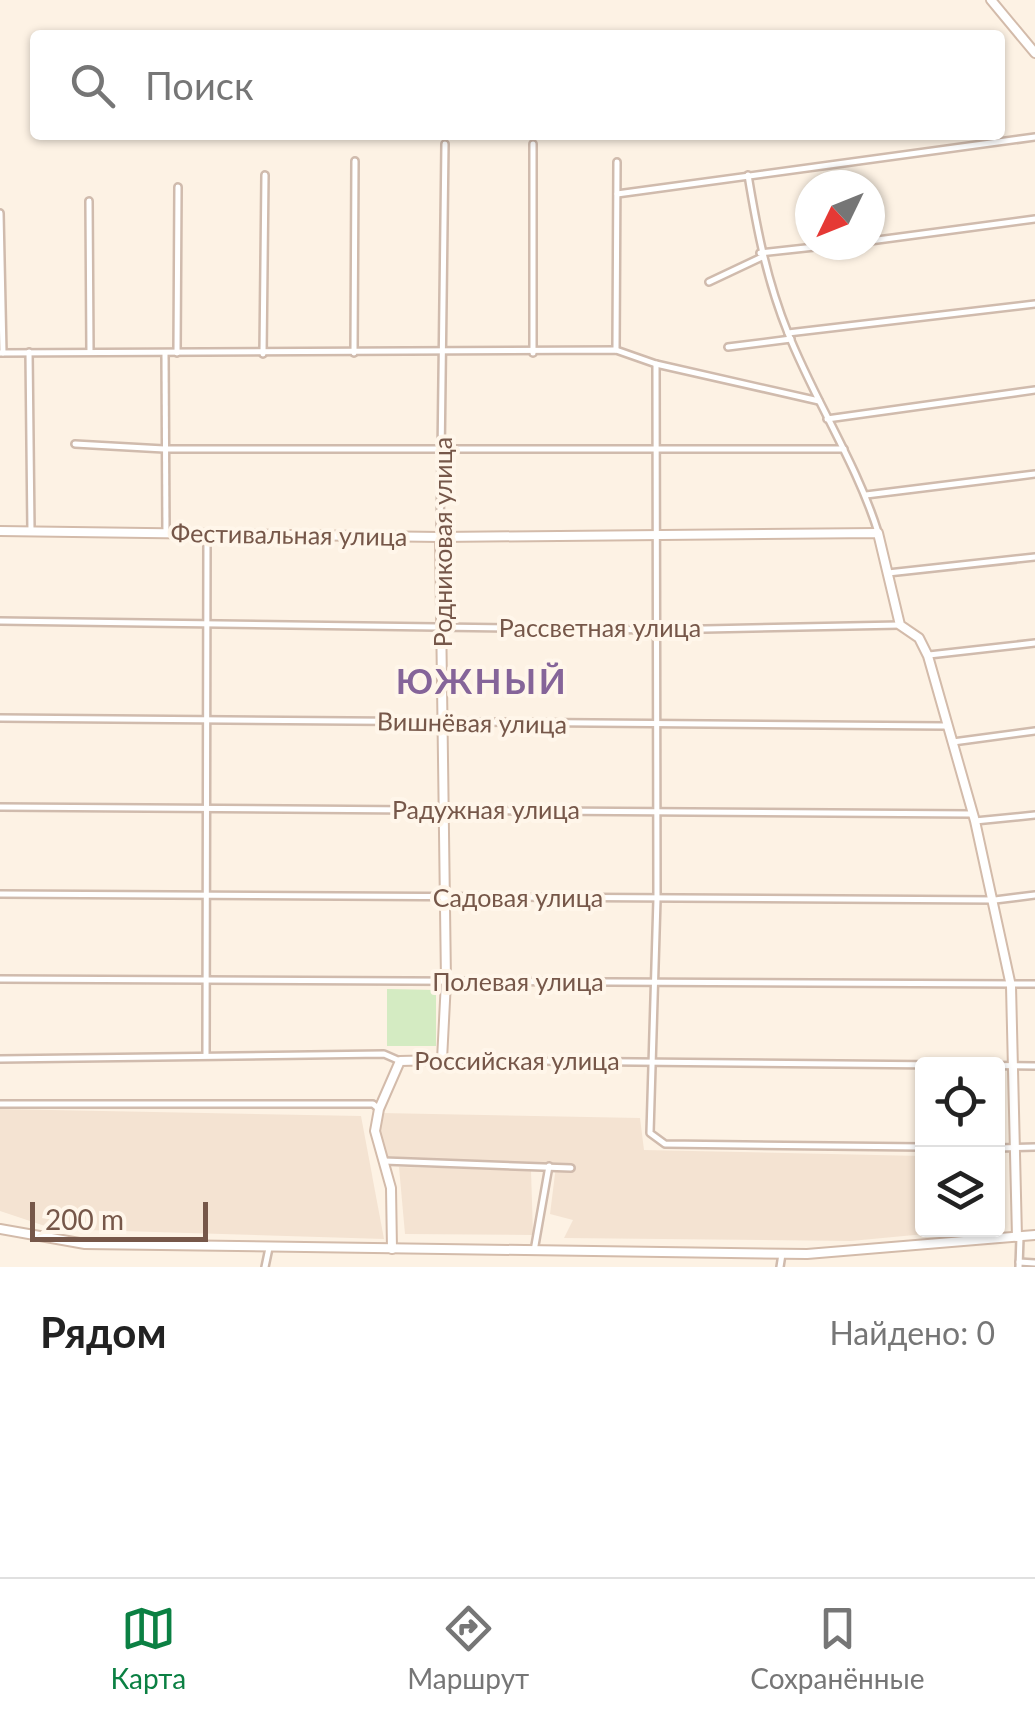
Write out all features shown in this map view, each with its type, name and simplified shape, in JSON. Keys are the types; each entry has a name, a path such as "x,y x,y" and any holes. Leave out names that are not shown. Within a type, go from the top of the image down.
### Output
{"street":[{"path":"991,0 1035,53"},
{"path":"616,194 1035,137"},
{"name":"Родниковая улица","path":"442,1060 446,981 440,537 446,353 445,144"},
{"path":"534,144 534,353"},
{"path":"354,353 355,161"},
{"path":"616,350 617,162"},
{"path":"263,354 265,175"},
{"path":"748,175 761,256 789,336 866,495 900,625 919,638 928,656 974,818 1011,986 1012,1148 1019,1264 1035,1263"},
{"path":"177,353 178,187"},
{"path":"89,201 90,352"},
{"path":"0,214 2,353 616,350 656,364 819,401"},
{"path":"885,239 1035,219"},
{"path":"709,282 761,256 795,251"},
{"path":"728,347 1035,304"},
{"path":"28,352 30,531"},
{"path":"165,353 166,534"},
{"path":"656,364 657,899 650,1133 665,1144 915,1147"},
{"path":"827,419 1035,390"},
{"path":"75,444 164,449 844,449"},
{"path":"866,495 1035,474"},
{"name":"Фестивальная улица","path":"0,532 440,537 878,532"},
{"path":"206,1055 203,980 207,536"},
{"path":"888,573 1035,557"},
{"name":"Рассветная улица","path":"0,621 658,630 900,625"},
{"path":"928,656 1035,643"},
{"name":"Вишнёвая улица","path":"0,718 945,726"},
{"path":"950,742 1035,731"},
{"name":"Радужная улица","path":"0,807 974,818 1035,814"},
{"name":"Садовая улица","path":"0,894 657,899 855,896 995,900 1035,896"},
{"name":"Полевая улица","path":"0,980 1035,984"},
{"name":"Российская улица","path":"0,1059 384,1054 400,1062 852,1060 1035,1066"},
{"path":"392,1249 392,1188 380,1160 375,1130 379,1108 400,1062"},
{"path":"0,1104 373,1104 379,1108"},
{"path":"1005,1148 1035,1146"},
{"path":"380,1160 571,1168"},
{"path":"534,1251 548,1166"},
{"path":"0,1229 85,1244 782,1254 1035,1236"},
{"path":"265,1267 268,1248"},
{"path":"780,1267 782,1254"}],"shaded area":[{"path":"0,1109 361,1116 384,1239 54,1229 0,1211"},
{"path":"381,1113 640,1118 644,1150 915,1156 915,1235 851,1241 564,1238 573,1220 550,1214 556,1166 380,1156"},
{"path":"399,1167 531,1170 533,1235 405,1234"}],"green space":[{"path":"387,989 436,990 436,1046 387,1046"}],"district":[{"name":"ЮЖНЫЙ","path":"482,682"}]}
